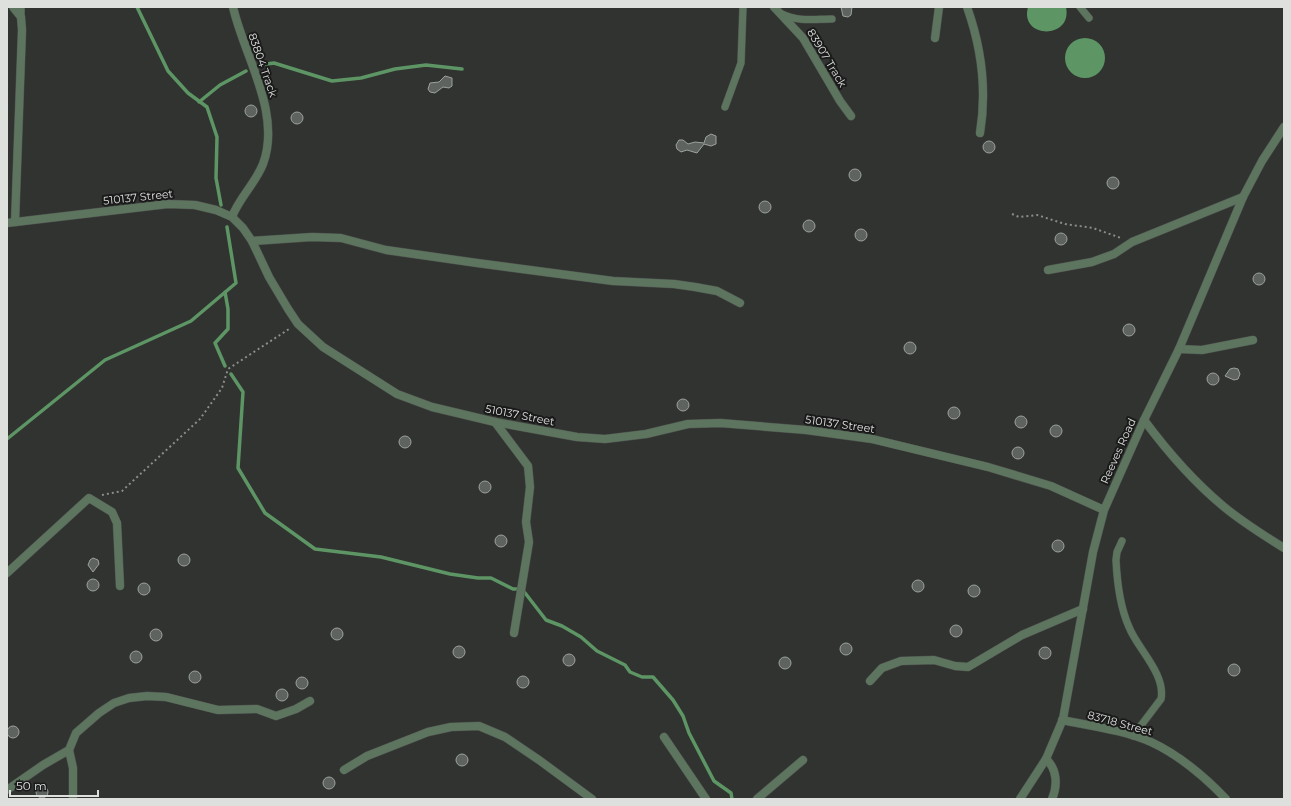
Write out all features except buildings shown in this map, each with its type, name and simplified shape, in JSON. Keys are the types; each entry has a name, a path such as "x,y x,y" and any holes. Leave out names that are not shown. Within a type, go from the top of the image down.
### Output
{"street":[{"path":"11,222 22,30 20,17 13,7"},
{"name":"83804 Track","path":"232,217 236,206 257,176 263,164 267,126 262,91 244,45 233,7"},
{"name":"83907 Track","path":"774,7 803,38 840,101 851,116"},
{"path":"935,38 939,7"},
{"path":"967,7 980,51 984,98 980,133"},
{"name":"Reeves Road","path":"1020,799 1046,759 1062,720 1094,552 1104,510 1144,420 1179,349 1243,197 1276,138 1284,127"},
{"path":"1048,270 1092,262 1114,254 1132,242 1243,197"},
{"name":"510137 Street","path":"11,222 168,204 195,205 216,210 232,217 243,228 252,241 269,278 298,324 323,347 397,394 432,407 495,422 577,437 605,440 646,434 688,424 720,423 806,430 872,439 988,467 1037,482 1104,510"},
{"path":"252,241 312,237 341,238 386,250 477,263 613,281 674,284 694,287 717,291 740,302"},
{"path":"1179,349 1208,350 1253,340"},
{"path":"1144,420 1167,451 1222,506 1245,524 1284,548"},
{"path":"495,422 528,466 530,487 526,522 529,542 514,633"},
{"path":"7,573 89,498 112,512 117,523 120,586"},
{"path":"870,681 882,668 901,661 934,660 955,666 968,667 1022,635 1083,609"},
{"path":"73,799 73,761 69,750 74,736 84,724 114,703 129,698 147,696 166,697 218,710 257,709 276,716 296,709 310,701"},
{"name":"83718 Street","path":"1062,720 1133,736 1151,742 1199,773 1226,799"},
{"path":"344,770 366,756 428,732 451,727 479,726 505,738 539,760 592,799"},
{"path":"664,737 706,799"},
{"path":"7,790 43,765 69,750"},
{"path":"1046,759 1051,763 1055,772 1056,784 1052,799"},
{"path":"757,799 803,760"}],"lane":[{"path":"20,17 21,7"},
{"path":"725,107 741,63 743,7"},
{"path":"1080,7 1089,18"},
{"name":"83907 Track","path":"782,14 793,19 801,20 832,19"},
{"path":"1122,541 1117,552 1116,560 1123,608 1129,628 1151,664 1163,692 1161,699 1133,736"}],"path":[{"path":"1012,214 1019,217 1037,215 1065,224 1093,228 1132,242"},
{"path":"89,498 122,491 200,419 222,388 228,369 275,337 298,324"}],"shaded area":[{"path":"1028,7 1066,7 1066,18 1062,25 1055,30 1038,30 1031,25 1027,18"},
{"path":"1085,38 1093,40 1099,44 1103,50 1105,58 1103,66 1099,72 1093,76 1085,78 1077,76 1071,72 1067,66 1065,58 1067,50 1071,44 1077,40"}],"waterway":[{"path":"137,7 168,71 188,93 207,107 217,137 216,178 221,205"},
{"path":"259,65 274,63 332,81 361,78 395,69 426,65 462,69"},
{"path":"199,102 220,85 246,71"},
{"path":"7,439 105,360 191,321 236,283 227,227"},
{"path":"225,292 228,309 228,329 215,343 225,366"},
{"path":"231,374 243,392 238,468 265,513 315,549 381,557 450,574 478,578 491,578 513,589 522,589 546,620 562,626 581,637 597,651 625,665 630,672 642,677 653,677 673,700 683,716 689,733 714,781 731,793 732,799"}]}
